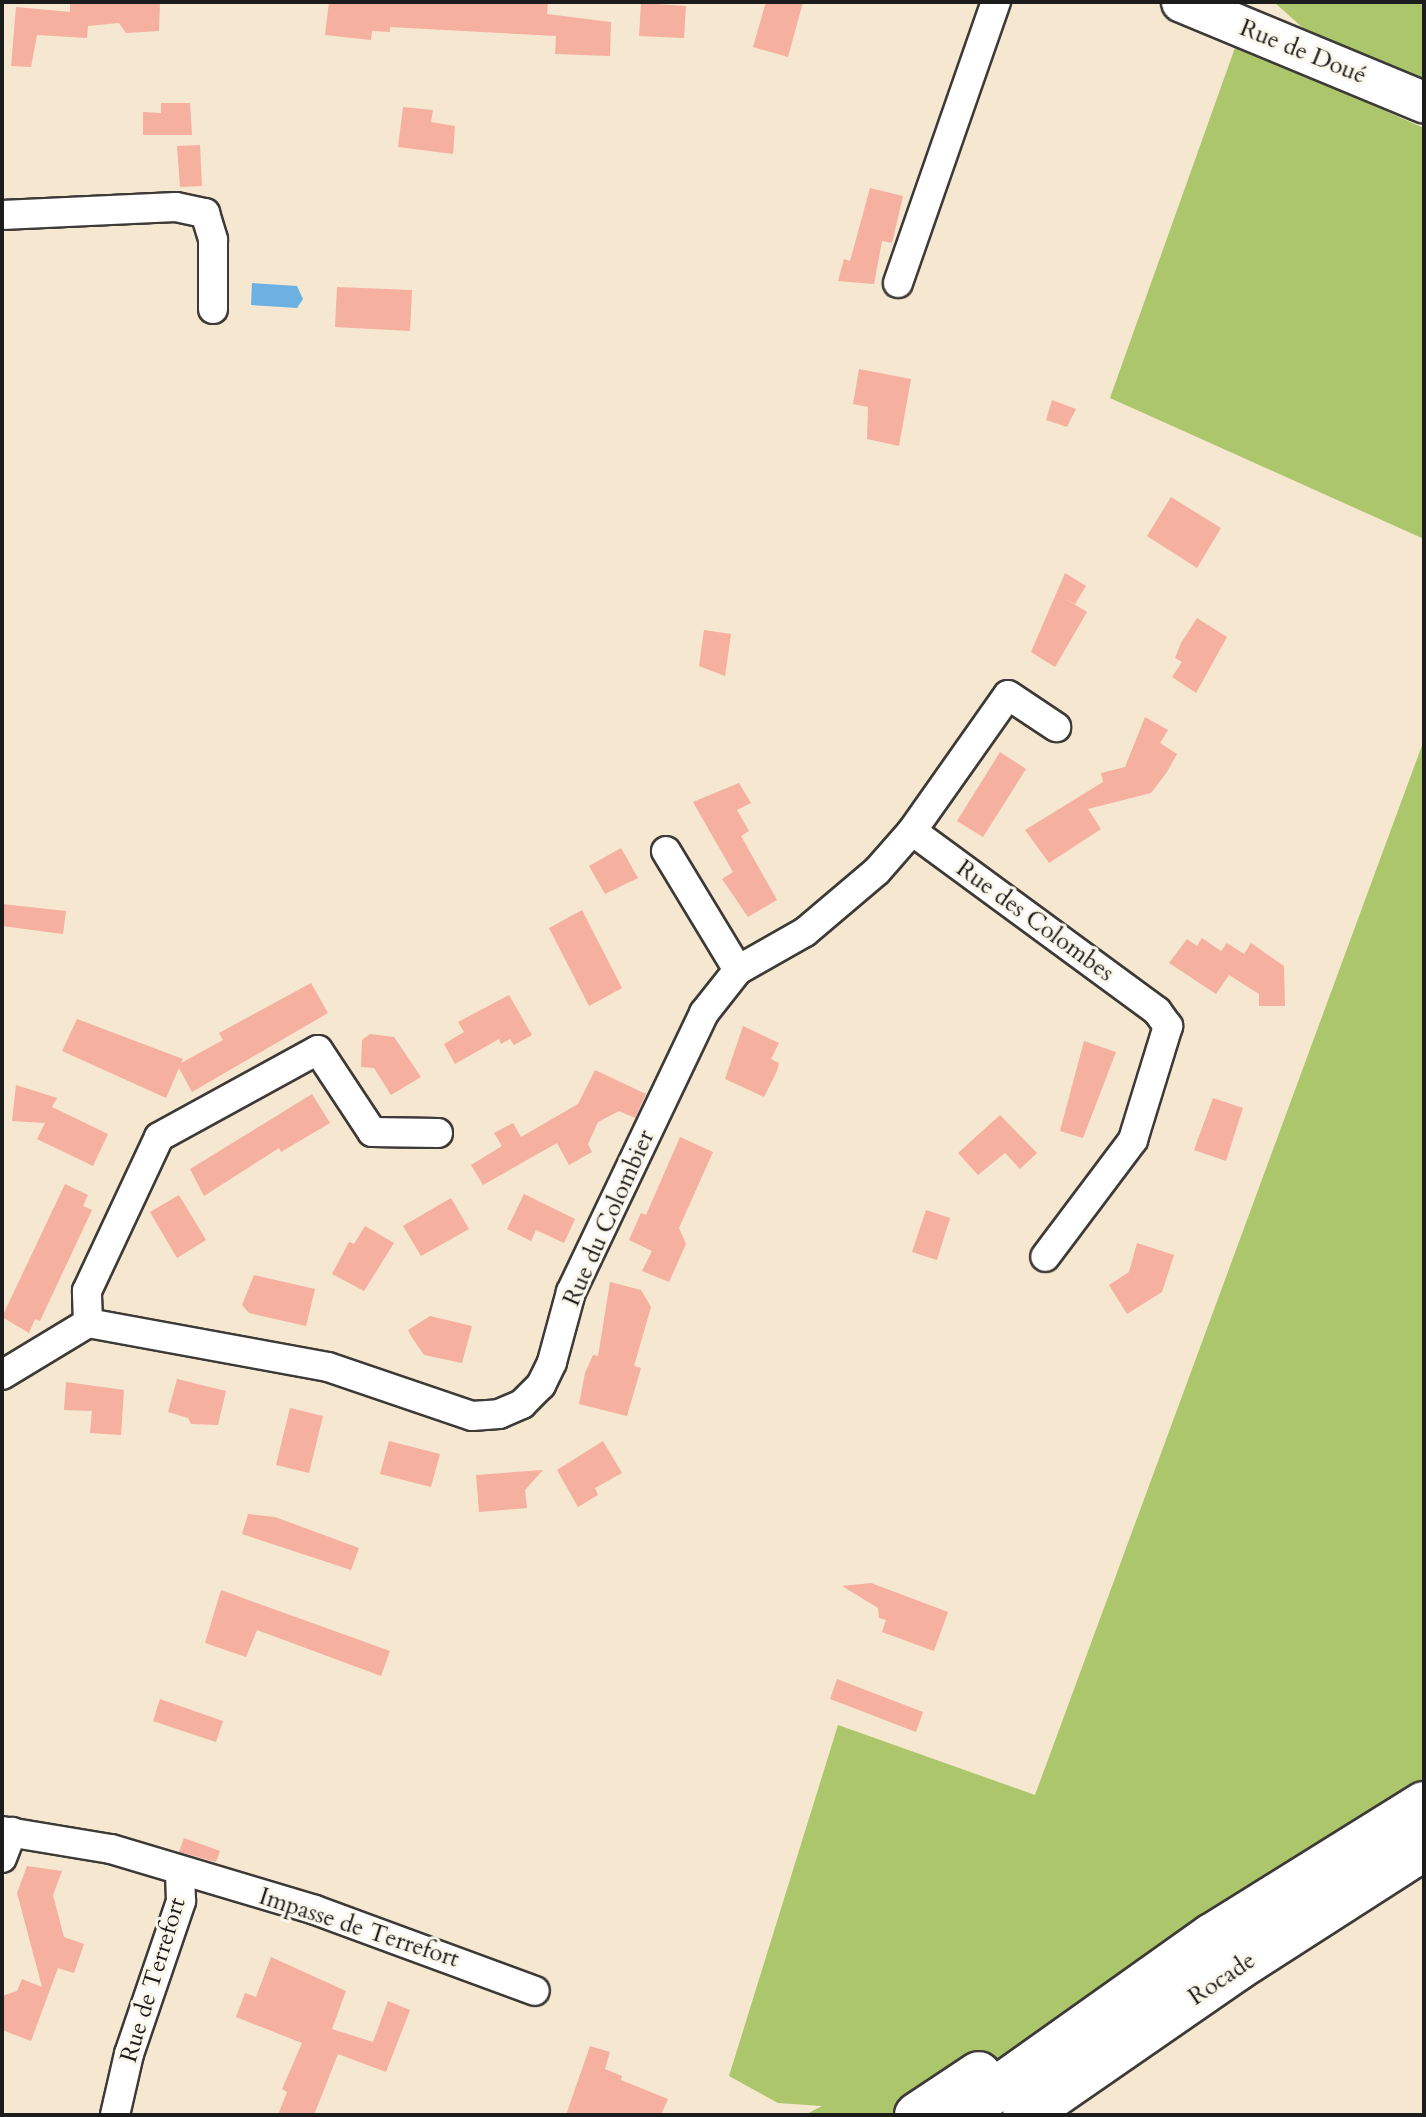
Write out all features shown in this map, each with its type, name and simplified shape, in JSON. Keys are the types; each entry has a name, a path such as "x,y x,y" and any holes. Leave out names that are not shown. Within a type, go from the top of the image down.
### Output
{"highway":[{"path":"960,2115 1091,2018 1424,1804"},
{"name":"Rocade","path":"1025,2115 1145,2030 1424,1848"},
{"path":"917,2115 1021,2046 1091,2018"},
{"path":"1060,2115 1145,2030"}],"street":[{"path":"898,283 996,2"},
{"name":"Rue de Doué","path":"1182,2 1424,102"},
{"path":"2,215 176,207 205,213 213,240 213,309"},
{"name":"Rue du Colombier","path":"88,1323 328,1367 472,1416 499,1414 522,1404 541,1385 552,1362 571,1292 704,1013 738,970 846,902 912,831 1008,695 1056,727"},
{"name":"Rue des Colombes","path":"912,831 1157,1011 1168,1026 1166,1044 1133,1140 1045,1257"},
{"path":"666,851 738,970"},
{"path":"2,1375 88,1323 87,1291 159,1137 318,1050 372,1132 438,1133"},
{"name":"Rue de Terrefort","path":"2,1858 7,1831 111,1849 180,1873 181,1901 129,2054 115,2115"},
{"name":"Impasse de Terrefort","path":"180,1873 315,1910 535,1991"}],"green space":[{"path":"1274,2 1424,2 1424,81 1303,28"},
{"path":"1236,45 1424,128 1424,539 1110,398"},
{"path":"1424,740 1424,1826 929,2115 805,2115 822,2106 778,2103 729,2076 838,1725 1035,1795"}],"water":[{"path":"252,283 297,286 303,299 297,308 251,305"}],"building":[{"path":"70,2 160,2 159,31 126,33 119,23 88,26 87,38 37,35 31,67 11,66 16,7 70,12"},
{"path":"329,2 548,2 547,14 611,22 610,56 555,54 556,36 390,27 390,32 372,31 371,40 325,35"},
{"path":"766,2 803,2 788,57 753,47"},
{"path":"641,3 686,6 684,38 639,36"},
{"path":"161,103 190,103 192,135 143,135 143,112 161,113"},
{"path":"403,107 433,110 431,122 455,126 453,154 398,147"},
{"path":"200,145 202,186 180,187 177,146"},
{"path":"870,188 903,196 892,243 882,241 874,284 838,281 844,259 850,261"},
{"path":"337,287 412,290 410,331 335,327"},
{"path":"859,369 911,379 899,446 867,439 868,407 853,404"},
{"path":"1052,400 1076,409 1067,427 1046,420"},
{"path":"1171,497 1221,528 1197,568 1147,536"},
{"path":"1065,573 1086,586 1075,604 1064,598 1087,612 1055,667 1031,652"},
{"path":"1197,618 1227,637 1196,693 1172,677 1182,662 1175,658 1181,643"},
{"path":"704,630 731,634 725,676 699,666"},
{"path":"1145,717 1168,730 1160,743 1177,754 1167,772 1151,793 1088,809 1101,829 1049,863 1025,830 1103,782 1101,773 1125,767"},
{"path":"1000,752 1026,769 983,837 957,821"},
{"path":"739,783 751,803 737,810 749,831 741,836 777,900 748,917 722,879 733,872 693,802"},
{"path":"621,848 638,878 605,894 589,866"},
{"path":"2,904 66,911 63,934 2,926"},
{"path":"582,910 622,988 589,1006 549,928"},
{"path":"1202,938 1221,951 1227,943 1244,954 1251,943 1284,966 1285,1006 1259,1006 1259,994 1229,975 1216,994 1169,963 1187,939 1197,946"},
{"path":"311,983 328,1013 192,1092 179,1068 166,1098 62,1051 77,1019 183,1059 181,1063 223,1040 219,1033"},
{"path":"509,995 532,1035 514,1045 510,1039 501,1044 499,1039 455,1064 444,1044 464,1032 458,1022"},
{"path":"743,1026 779,1043 771,1059 779,1063 777,1071 764,1097 725,1079"},
{"path":"370,1034 394,1037 421,1077 391,1095 374,1068 361,1067 362,1040"},
{"path":"1084,1041 1116,1052 1083,1138 1060,1131"},
{"path":"595,1070 646,1094 635,1118 619,1111 598,1122 588,1144 592,1152 569,1165 557,1143 483,1185 471,1165 502,1146 494,1133 513,1123 521,1137 578,1104"},
{"path":"16,1085 57,1098 52,1107 108,1134 93,1166 37,1139 45,1123 12,1121"},
{"path":"312,1094 330,1123 281,1152 279,1148 204,1196 190,1169"},
{"path":"1213,1098 1243,1108 1226,1161 1194,1150"},
{"path":"1000,1115 1037,1153 1020,1169 1005,1153 978,1175 958,1153"},
{"path":"680,1137 713,1152 679,1228 686,1244 669,1282 642,1271 652,1251 629,1240 641,1213 646,1215"},
{"path":"65,1184 88,1195 83,1206 92,1210 40,1321 35,1319 29,1333 2,1317"},
{"path":"524,1194 575,1219 564,1243 536,1230 531,1241 507,1229"},
{"path":"179,1195 206,1240 177,1258 150,1212"},
{"path":"451,1198 469,1229 421,1256 403,1226"},
{"path":"926,1210 950,1218 937,1260 912,1252"},
{"path":"365,1226 394,1243 364,1291 332,1274 349,1242 354,1244"},
{"path":"1137,1243 1174,1255 1162,1292 1127,1314 1109,1285 1129,1272"},
{"path":"254,1275 315,1289 306,1326 249,1313 242,1305"},
{"path":"610,1282 641,1290 651,1307 634,1366 641,1368 627,1416 579,1404 585,1373 593,1355 598,1356"},
{"path":"430,1316 472,1326 462,1363 424,1355 411,1336 408,1330"},
{"path":"177,1379 226,1391 218,1425 191,1424 188,1418 168,1412"},
{"path":"66,1382 124,1390 121,1435 90,1433 92,1411 64,1410"},
{"path":"290,1408 323,1416 309,1473 276,1465"},
{"path":"389,1441 440,1454 431,1487 380,1474"},
{"path":"603,1441 622,1473 595,1488 598,1495 578,1507 557,1470"},
{"path":"543,1470 525,1490 527,1508 479,1512 476,1475"},
{"path":"248,1514 275,1517 359,1548 351,1570 242,1534"},
{"path":"871,1583 948,1612 934,1651 882,1632 886,1620 879,1618 878,1608 842,1586"},
{"path":"221,1590 390,1651 381,1676 257,1630 246,1657 205,1643"},
{"path":"837,1679 923,1712 916,1732 830,1699"},
{"path":"160,1699 223,1721 216,1742 153,1721"},
{"path":"184,1838 220,1851 216,1862 179,1852"},
{"path":"27,1866 62,1871 53,1895 64,1937 84,1944 74,1973 58,1968 31,2041 2,2030 2,1996 17,1991 22,1979 42,1987 17,1893"},
{"path":"271,1957 346,1991 332,2029 373,2042 388,2001 410,2010 386,2072 338,2054 314,2115 278,2115 287,2092 282,2089 302,2043 236,2017 245,1993 256,1997"},
{"path":"590,2046 610,2052 605,2069 622,2076 621,2080 668,2099 661,2115 566,2115"}]}
